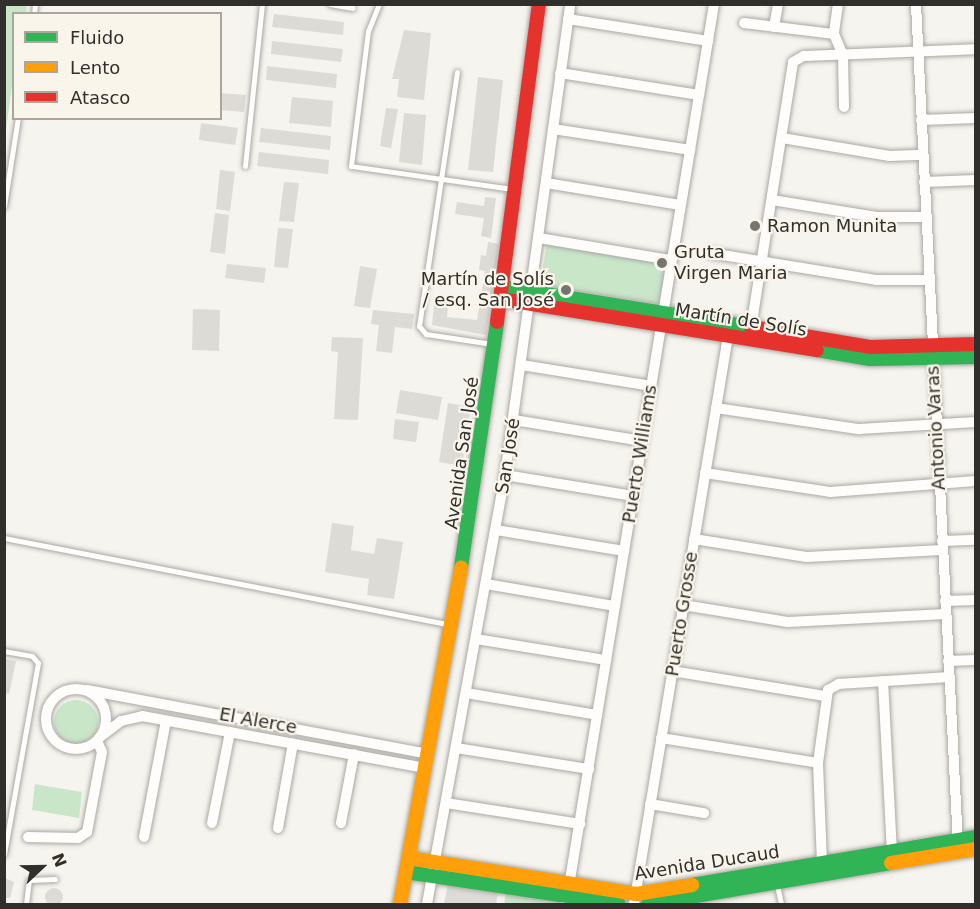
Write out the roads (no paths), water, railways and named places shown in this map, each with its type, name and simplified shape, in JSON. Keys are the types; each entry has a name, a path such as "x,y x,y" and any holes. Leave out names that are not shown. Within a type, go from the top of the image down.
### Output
{"street":[{"name":"Avenida San José","path":"400,904 452,625 496,344 539,4"},
{"name":"San José","path":"427,904 514,420 570,4"},
{"name":"Puerto Williams","path":"568,895 714,4"},
{"path":"774,27 778,4"},
{"path":"838,4 834,34 843,55 844,107"},
{"name":"Antonio Varas","path":"916,4 935,425 958,846"},
{"path":"568,19 708,41"},
{"path":"744,23 834,34"},
{"path":"751,328 793,62 804,56 975,49"},
{"path":"560,73 699,95"},
{"path":"921,120 975,118"},
{"path":"553,129 690,150"},
{"path":"782,138 890,156 923,155"},
{"path":"924,182 975,180"},
{"path":"546,183 681,206"},
{"path":"772,200 877,217 926,218"},
{"path":"539,238 671,260"},
{"path":"710,253 876,280 928,280"},
{"name":"Martín de Solís","path":"502,293 729,330 870,359 932,353 975,344"},
{"name":"Martín de Solís","path":"729,330 751,328 871,347 975,357"},
{"name":"Puerto Grosse","path":"635,899 729,330"},
{"path":"522,365 651,386"},
{"path":"716,408 859,429 975,422"},
{"path":"514,420 642,441"},
{"path":"705,473 830,492 975,481"},
{"path":"505,475 633,496"},
{"path":"496,530 624,551"},
{"path":"694,538 807,557 975,540"},
{"path":"486,584 615,606"},
{"path":"945,601 975,600"},
{"path":"683,605 788,622 945,614"},
{"path":"476,639 606,660"},
{"path":"948,661 975,660"},
{"path":"672,671 825,696"},
{"path":"822,863 818,763 825,696 836,684 949,678"},
{"path":"883,681 892,851"},
{"path":"28,837 78,838 87,832 102,752 99,739 105,711 87,690"},
{"name":"El Alerce","path":"87,690 427,761 354,754 131,717 99,739 69,749 47,730 46,710 58,694 87,690"},
{"path":"466,693 597,715"},
{"path":"144,837 166,721"},
{"path":"212,823 230,732"},
{"path":"661,738 818,763"},
{"path":"278,828 293,743"},
{"path":"456,748 589,769"},
{"path":"341,823 354,754"},
{"path":"446,802 580,824"},
{"path":"650,804 704,813"},
{"name":"Avenida Ducaud","path":"648,904 777,883 958,846 975,837"},
{"name":"Avenida Ducaud","path":"407,865 612,901 635,899 892,851 958,846 975,849"}],"lane":[{"path":"245,166 262,4"},
{"path":"330,4 353,8"},
{"path":"379,4 368,31 351,166 515,189"},
{"path":"457,72 419,326 426,334 496,344"},
{"path":"4,206 18,120"},
{"path":"4,538 452,625"},
{"path":"4,651 32,656 38,663 4,854"},
{"path":"26,904 29,880 55,879"},
{"path":"777,883 781,904"}],"place":[{"name":"Ramon Munita","path":"755,226"},
{"name":"Gruta Virgen Maria","path":"662,263"},
{"name":"Martín de Solís / esq. San José","path":"566,290"}]}
